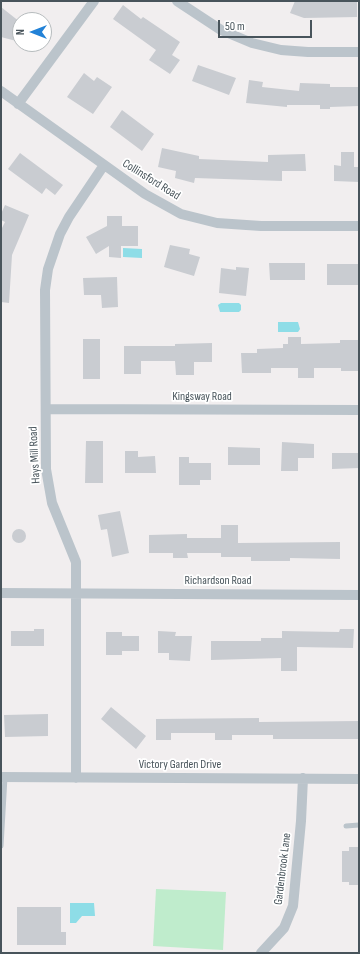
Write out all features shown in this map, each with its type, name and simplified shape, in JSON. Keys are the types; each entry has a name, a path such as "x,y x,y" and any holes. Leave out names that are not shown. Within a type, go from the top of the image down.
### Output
{"street":[{"path":"18,104 94,1"},
{"path":"177,1 221,30 252,43 281,50 308,52 359,52"},
{"name":"Collinsford Road","path":"1,91 145,194 181,214 217,223 261,226 359,226"},
{"name":"Hays Mill Road","path":"76,778 76,562 52,503 46,469 45,290 48,269 60,234 69,217 104,165"},
{"name":"Kingsway Road","path":"46,409 359,410"},
{"name":"Richardson Road","path":"1,593 359,595"},
{"name":"Victory Garden Drive","path":"3,778 359,779"},
{"name":"Gardenbrook Lane","path":"261,953 284,928 293,906 301,821 303,778"}],"lane":[{"path":"1,846 3,778"},
{"path":"346,826 359,825"}],"green space":[{"path":"156,889 226,892 223,950 153,946"}],"water":[{"path":"123,248 142,249 142,258 123,257"},
{"path":"221,303 239,303 241,305 241,310 239,312 220,312 218,305"},
{"path":"278,322 298,322 300,329 298,332 278,332"},
{"path":"70,903 94,903 95,916 82,916 76,923 70,923"}],"building":[{"path":"295,1 357,1 357,17 304,18 290,13"},
{"path":"123,5 141,19 143,17 180,42 172,55 180,60 170,74 149,60 156,50 113,19"},
{"path":"1,7 12,16 12,40 1,37"},
{"path":"198,65 236,78 229,95 192,81"},
{"path":"84,73 94,81 97,77 112,87 93,114 67,97"},
{"path":"249,80 263,82 262,87 299,91 300,83 330,84 330,87 359,87 359,106 330,107 330,109 320,109 320,105 287,105 287,107 246,103"},
{"path":"122,110 154,134 142,151 110,127"},
{"path":"162,148 199,156 199,159 268,162 268,155 305,154 306,171 282,171 282,181 195,178 194,183 175,178 176,171 158,167"},
{"path":"341,152 354,152 354,167 359,167 359,182 334,181 334,165 341,166"},
{"path":"20,153 63,185 55,195 46,188 42,194 8,169"},
{"path":"5,205 29,215 12,255 9,303 1,302 1,230 5,222 1,220 1,214"},
{"path":"107,216 122,216 122,226 138,226 138,246 121,246 121,258 109,257 109,246 96,254 86,237 107,226"},
{"path":"170,245 190,249 189,254 200,257 194,276 164,267"},
{"path":"269,263 305,263 305,280 270,280"},
{"path":"327,264 359,264 359,285 327,285"},
{"path":"236,267 249,268 246,296 219,293 221,268 236,270"},
{"path":"117,277 118,307 102,308 101,295 84,295 83,278"},
{"path":"288,337 301,337 301,344 340,343 340,340 359,340 359,371 341,371 341,368 314,368 314,378 298,378 298,368 271,368 271,373 242,373 241,353 257,353 257,349 283,348 283,344 288,344"},
{"path":"83,339 100,339 100,379 83,379"},
{"path":"212,343 212,362 194,362 194,375 176,375 175,361 141,361 141,374 124,374 124,346 175,346 175,344"},
{"path":"86,441 103,441 103,483 85,483"},
{"path":"282,442 314,444 314,458 298,458 298,471 281,471"},
{"path":"228,447 260,448 260,465 228,465"},
{"path":"125,451 138,451 138,457 155,456 156,473 125,473"},
{"path":"332,453 359,453 359,468 332,469"},
{"path":"179,457 189,457 189,463 211,463 211,480 200,480 200,485 179,485"},
{"path":"120,511 129,553 112,557 107,529 101,530 98,515"},
{"path":"221,525 238,525 238,543 340,542 340,559 290,558 290,561 251,561 251,557 221,557 221,553 187,553 188,558 173,558 173,553 149,553 149,535 187,534 187,538 221,538"},
{"path":"16,529 22,529 26,533 26,539 22,543 16,543 12,539 12,533"},
{"path":"34,629 44,629 44,646 11,646 11,631 34,631"},
{"path":"340,629 354,629 353,648 297,647 297,671 281,671 281,658 211,660 211,641 261,641 261,638 282,638 282,631 339,632"},
{"path":"158,631 176,632 175,636 192,636 190,661 169,660 169,653 158,653"},
{"path":"106,632 122,632 122,636 139,636 139,651 122,651 122,655 106,655"},
{"path":"111,707 146,736 136,749 101,719"},
{"path":"48,714 48,736 5,737 4,715"},
{"path":"259,718 259,722 359,721 359,739 273,739 273,735 232,735 232,740 215,740 215,733 171,733 171,740 156,740 156,719"},
{"path":"349,847 359,847 359,885 349,885 349,882 342,882 342,851 349,851"},
{"path":"17,907 61,907 61,932 66,932 66,945 17,945"}]}
